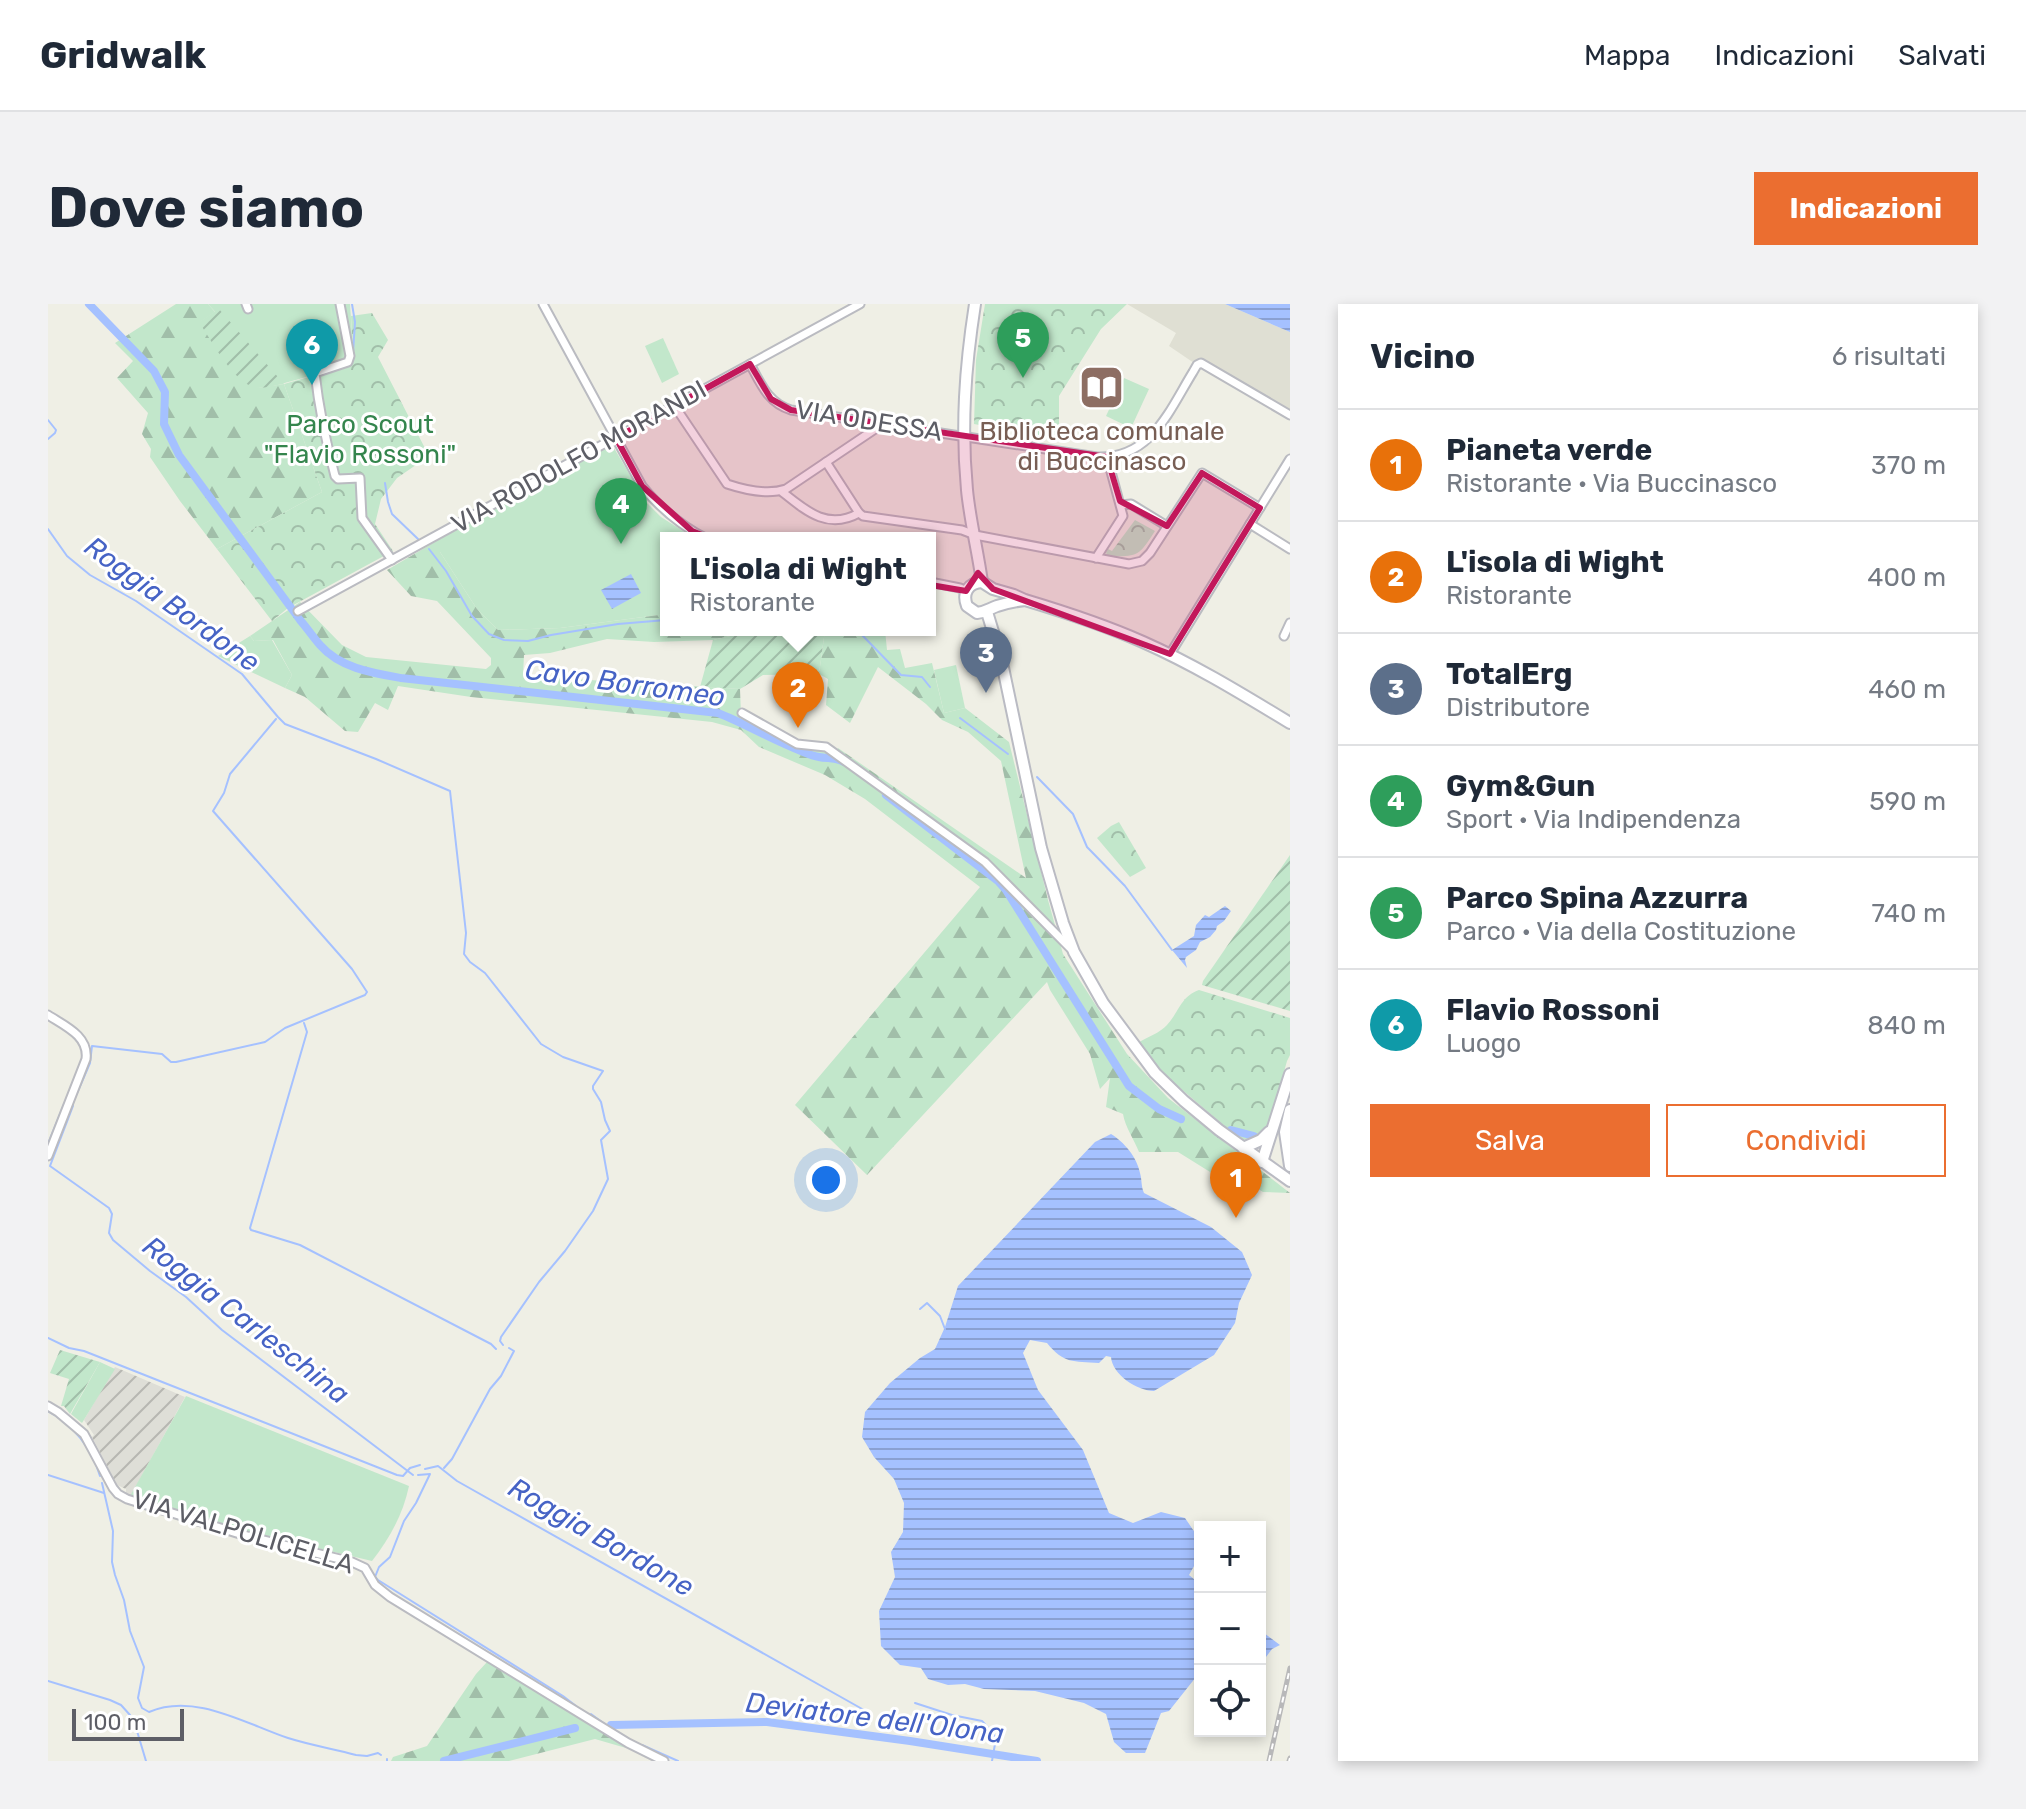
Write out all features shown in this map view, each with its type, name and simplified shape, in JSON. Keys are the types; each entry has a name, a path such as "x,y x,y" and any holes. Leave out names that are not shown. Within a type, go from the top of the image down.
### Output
{"main road":[{"path":"975,304 965,371 963,437 967,492 982,582"},
{"path":"1025,600 977,613 971,611 965,601 966,591 982,582 993,589 1014,595 1121,633 1208,674 1290,723"},
{"path":"993,589 995,598 989,610 1047,868 1074,952 1103,1003 1155,1073 1184,1101 1290,1181"},
{"path":"1266,1165 1273,1128 1290,1074"},
{"path":"1266,1165 1282,1158 1290,1110"},
{"path":"1243,1148 1261,1140 1273,1128"},
{"path":"1285,1142 1290,1166"}],"street":[{"path":"340,304 350,356 348,362 315,373 323,432 335,476 338,479 360,478 362,518 392,560"},
{"path":"543,304 642,486 673,518 695,532"},
{"name":"VIA RODOLFO MORANDI","path":"298,611 860,304"},
{"path":"1096,558 1123,516 1107,457 1131,451 1150,438 1201,363 1290,415"},
{"name":"VIA ODESSA","path":"750,364 771,399 784,408 1107,457"},
{"path":"674,405 727,484 766,492 781,491 881,425"},
{"path":"1170,654 1290,459"},
{"path":"826,462 863,516 962,530 1129,564 1142,561 1150,553 1202,473 1260,508"},
{"path":"781,491 810,514 819,517 842,520 859,513"},
{"path":"1121,505 1131,504 1167,526"},
{"path":"1250,524 1290,549"},
{"path":"936,583 966,591"},
{"path":"1284,636 1290,623"},
{"path":"742,713 797,744 826,747 985,862 1074,952"},
{"path":"48,1015 77,1034 87,1051 48,1156"},
{"name":"VIA VALPOLICELLA","path":"48,1406 84,1434 118,1494 136,1503 194,1521 361,1566 368,1571 375,1585 390,1597 628,1743 664,1761"}],"highlighted area":[{"path":"750,364 771,399 791,410 1107,457 1120,501 1167,526 1202,473 1260,508 1170,654 993,589 978,573 966,591 748,554 692,531 642,486 616,438"}],"shaded area":[{"path":"1127,304 1225,304 1290,332 1290,415 1205,365 1197,365 1169,346 1176,333"},
{"path":"115,1367 185,1397 130,1497 126,1489 117,1485 84,1420"}],"green space":[{"path":"176,304 208,304 215,312 200,322 258,388 284,384 322,492 217,549 150,457 151,449 142,434 148,413 117,378 133,361 115,343"},
{"path":"208,304 350,304 354,364 281,384"},
{"path":"985,304 1127,304 1101,329 1059,396 1059,440 974,424 976,360"},
{"path":"219,309 284,384 258,388 249,385 232,371 199,322"},
{"name":"Parco Scout \"Flavio Rossoni\"","path":"372,313 388,340 378,357 429,456 397,478 381,499 375,524 393,551 288,608 272,621 217,549 322,492 284,384 354,364 351,316"},
{"path":"663,338 679,374 662,383 645,346"},
{"path":"1124,378 1149,389 1131,428 1106,416"},
{"path":"611,445 645,501 661,517 685,532 660,532 660,615 560,628 498,630 477,609 440,552 440,539"},
{"path":"1135,520 1155,531 1145,546 1132,555 1108,556 1108,549 1112,551"},
{"path":"440,539 440,552 477,609 498,630 560,628 660,615 660,636 730,636 713,640 654,642 607,639 550,653 524,655 523,676 740,689 741,715 798,747 834,754 838,748 1026,878 1001,761 968,732 942,720 878,667 850,723 826,705 828,679 819,674 824,636 886,636 887,650 900,649 905,668 932,663 944,713 965,708 1009,742 1063,954 1127,1054 1168,1098 1290,1193 1263,1192 1247,1182 1239,1190 1178,1152 1139,1152 1123,1114 1106,1107 1110,1078 1100,1089 1090,1054 1047,982 867,1175 795,1105 980,887 865,799 825,775 759,747 741,730 712,722 471,697 398,686 388,710 375,703 358,732 345,731 305,697 285,688 292,675 273,640 254,641 250,636 300,602 342,645 366,657 486,669 491,665 491,658 437,601 411,596 387,570"},
{"path":"250,636 254,641 272,640 292,675 285,688 218,656"},
{"path":"730,636 824,636 819,674 763,675 740,689 700,687 713,640"},
{"path":"956,665 965,708 944,713 934,670"},
{"path":"1119,822 1146,868 1130,877 1097,838"},
{"path":"1290,855 1290,1011 1202,985 1203,981"},
{"path":"1199,990 1290,1018 1290,1055 1268,1129 1256,1137 1241,1140 1160,1071 1138,1043 1164,1028 1184,1000"},
{"path":"60,1350 100,1362 70,1414 61,1406 69,1379 50,1373"},
{"path":"100,1362 115,1369 82,1423 71,1414"},
{"path":"186,1396 409,1486 395,1525 372,1561 250,1532 130,1496"},
{"path":"487,1662 626,1748 595,1739 509,1761 391,1761 393,1757 427,1746"}],"water":[{"path":"1225,304 1290,304 1290,332"},
{"path":"631,574 641,593 612,609 601,590"},
{"path":"1225,906 1231,911 1210,937 1200,942 1196,950 1186,957 1187,968 1172,950 1194,936 1196,925 1205,915 1209,917"},
{"path":"1111,1134 1133,1156 1144,1193 1211,1227 1242,1252 1252,1275 1239,1303 1235,1323 1214,1355 1154,1391 1126,1380 1112,1363 1111,1357 1106,1356 1099,1363 1070,1360 1059,1355 1047,1343 1030,1340 1023,1353 1038,1390 1083,1450 1109,1513 1133,1523 1161,1512 1185,1518 1194,1531 1194,1566 1189,1575 1194,1579 1194,1680 1169,1711 1161,1713 1145,1753 1126,1753 1114,1742 1106,1714 1084,1703 1035,1691 948,1685 928,1679 921,1668 900,1665 881,1646 879,1611 895,1577 891,1552 903,1532 904,1503 894,1479 874,1457 862,1437 865,1412 890,1383 935,1349 958,1286 1095,1142"},
{"path":"1266,1634 1280,1645 1266,1657"}],"waterway":[{"name":"Cavo Borromeo","path":"89,304 154,371 165,392 164,424 179,455 300,620 320,645 337,659 368,671 401,678 718,713 807,754 844,762"},
{"path":"352,304 355,322 353,353"},
{"path":"48,420 56,430 48,439"},
{"path":"385,483 392,514 418,539"},
{"name":"Roggia Bordone","path":"48,529 67,556 90,575 136,601 242,674 285,724 450,791 466,933 464,954 485,973 541,1044 563,1057 603,1071 593,1089 601,1102 610,1131 601,1140 608,1179 593,1211 501,1337 503,1345"},
{"path":"429,549 446,571 472,616 489,634 504,640 528,641 618,624 660,620"},
{"path":"863,636 901,675 922,677 930,687"},
{"path":"960,718 1008,754"},
{"path":"74,1100 90,1063 92,1046 162,1054 171,1062 176,1062 265,1042 285,1028 367,992 352,969 213,811 224,793 230,774 276,719"},
{"path":"1037,777 1073,814 1087,847 1125,886 1172,950"},
{"name":"Cavo Borromeo","path":"886,795 998,881 1129,1086 1159,1109 1181,1119"},
{"path":"304,1023 307,1032 251,1230 300,1245 496,1349"},
{"name":"Roggia Carleschina","path":"48,1144 64,1104"},
{"name":"Roggia Carleschina","path":"73,1106 50,1166 109,1208 112,1214 109,1233 113,1240 186,1297 222,1330 413,1475"},
{"name":"Cavo Borromeo","path":"1231,1130 1254,1136"},
{"path":"920,1309 927,1303 940,1316 945,1329"},
{"path":"48,1338 397,1475 403,1476 410,1468 420,1465"},
{"name":"Roggia Bordone","path":"444,1468 490,1389 501,1376 514,1351 509,1348"},
{"path":"48,1411 66,1423 80,1438 100,1476"},
{"name":"Roggia Bordone","path":"425,1469 438,1466 457,1481 864,1710"},
{"name":"Roggia Carleschina","path":"418,1475 430,1474 404,1521 390,1557 379,1567 375,1577 576,1706"},
{"path":"48,1475 104,1493"},
{"path":"102,1483 113,1531 112,1562 130,1631 144,1667 138,1698 142,1708 149,1712 166,1707 202,1708 305,1743 356,1755 381,1755"},
{"path":"48,1681 121,1705 130,1715 146,1761"},
{"name":"Roggia Bordone","path":"915,1703 982,1721 994,1734 992,1761"},
{"name":"Roggia Carleschina","path":"591,1714 610,1728"},
{"name":"Deviatore dell'Olona","path":"611,1725 767,1722 1037,1761"},
{"name":"Deviatore dell'Olona","path":"444,1761 575,1728"},
{"name":"Roggia Carleschina","path":"642,1745 678,1761"}],"railway":[{"path":"1269,1761 1290,1668"}],"place":[{"name":"Parco Spina Azzurra","path":"1023,378"},
{"name":"Flavio Rossoni","path":"312,385"},
{"name":"Biblioteca comunale di Buccinasco","path":"1102,388"},
{"name":"Gym&Gun","path":"621,544"},
{"name":"TotalErg","path":"986,693"},
{"name":"L'isola di Wight","path":"798,728"},
{"name":"Pianeta verde","path":"1236,1218"}]}
